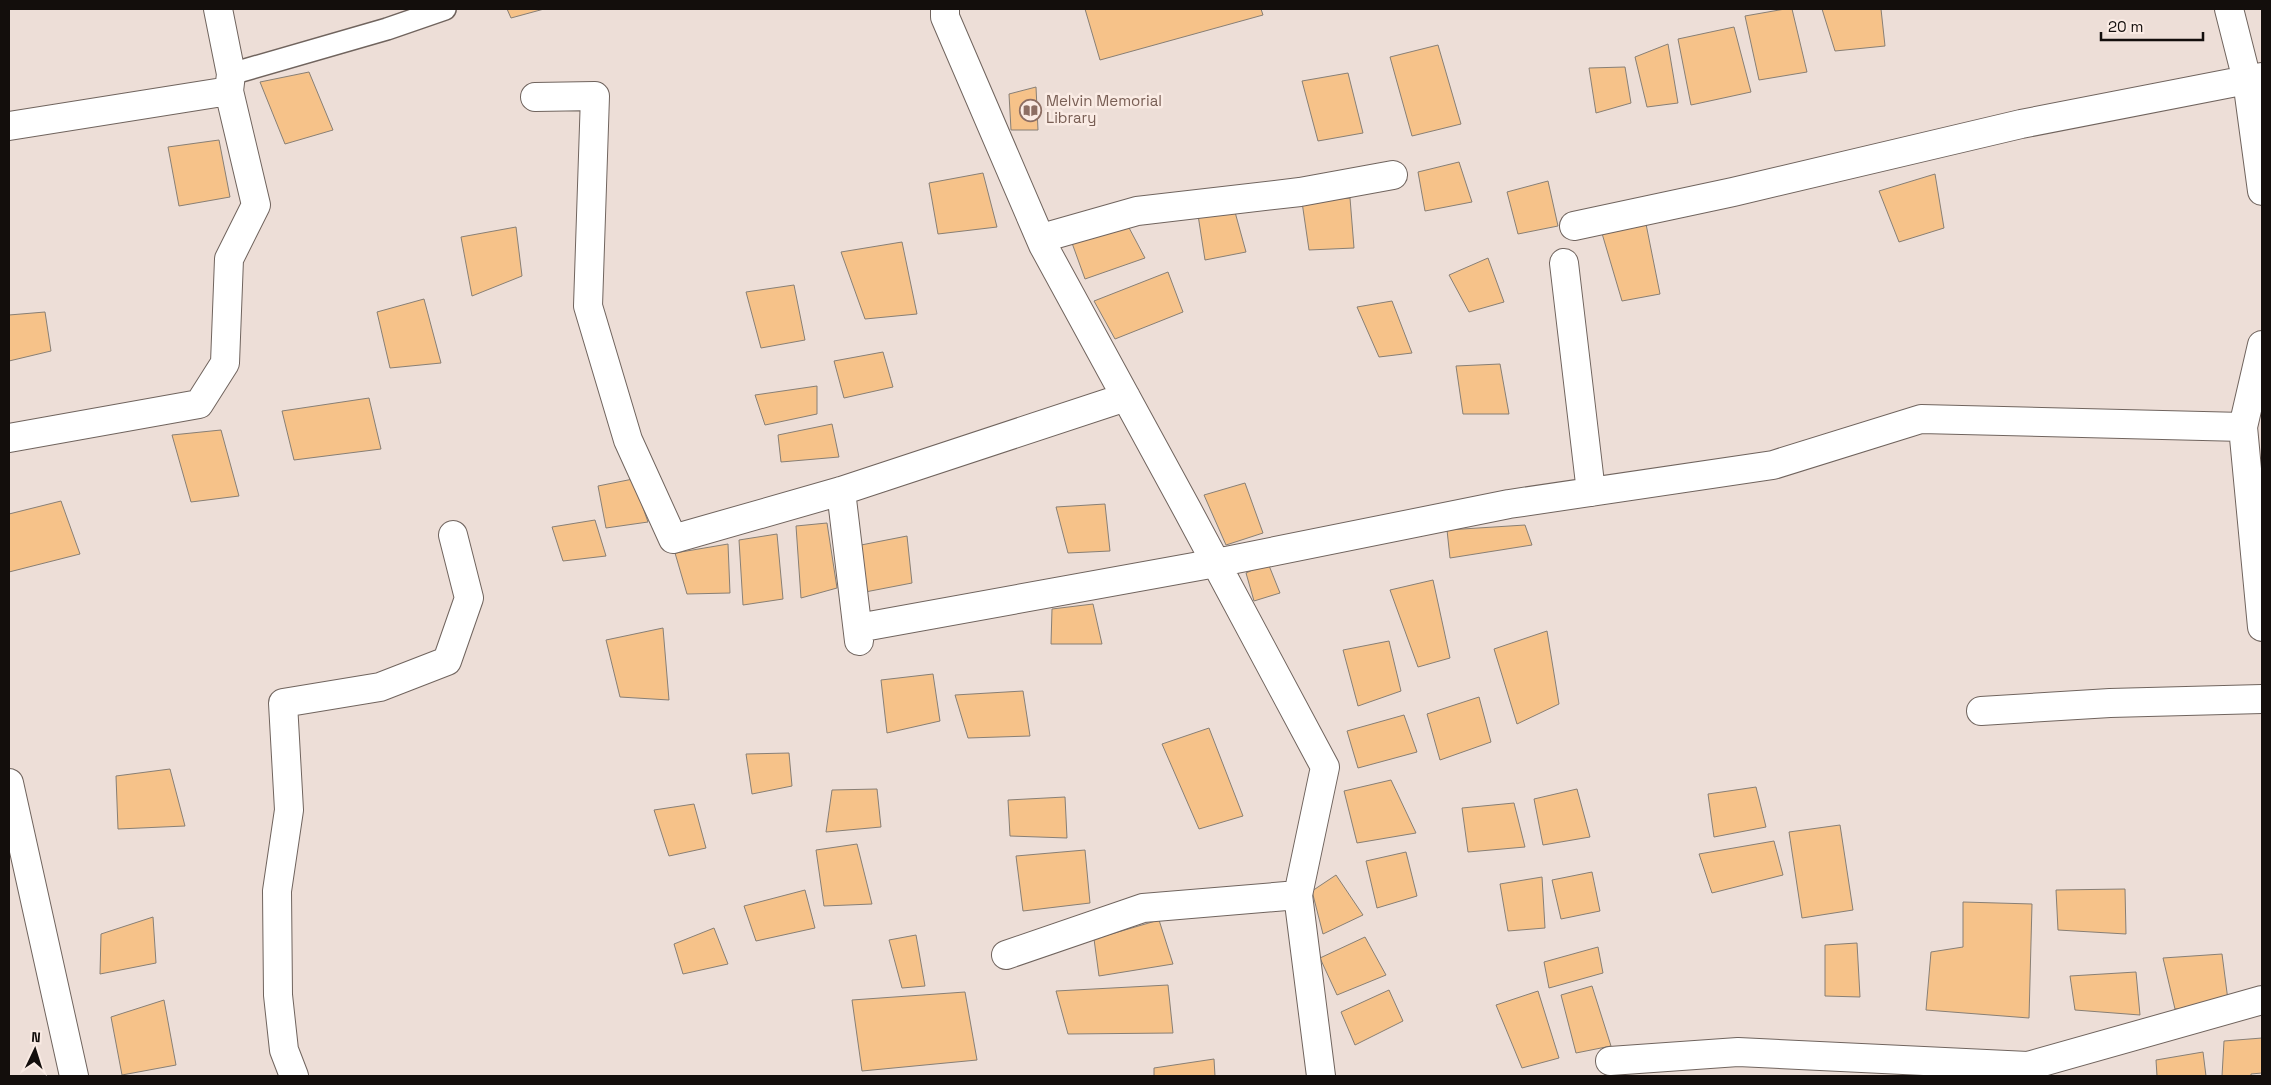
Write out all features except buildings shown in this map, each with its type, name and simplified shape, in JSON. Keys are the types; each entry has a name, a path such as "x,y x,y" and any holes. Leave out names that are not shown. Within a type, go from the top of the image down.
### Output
{"street":[{"path":"9,438 199,404 225,363 229,259 256,205 230,82 218,9"},
{"path":"944,9 945,16 1042,238 1043,245 1325,767 1298,895 1321,1076"},
{"path":"2229,9 2255,78 2262,191"},
{"path":"1574,226 1732,192 2021,124 2255,78"},
{"path":"9,126 230,82"},
{"path":"535,97 595,96 588,306 628,440 673,539 841,490 1126,396"},
{"path":"1042,238 1137,211 1300,192 1393,176"},
{"path":"1564,263 1591,492"},
{"path":"2262,345 2244,427 2262,626"},
{"path":"841,490 859,634 1509,504 1773,465 1921,419 2244,427"},
{"path":"294,1076 284,1050 278,994 276,891 289,810 283,703 380,687 447,661 469,598 453,535"},
{"path":"1981,711 2110,703 2262,699"},
{"path":"9,783 74,1076"},
{"path":"1006,955 1143,908 1298,895"},
{"path":"1610,1061 1738,1052 2028,1066 2262,1000"}],"lane":[{"path":"230,82 445,9"}],"place":[{"name":"Melvin Memorial Library","path":"1030,110"}]}
